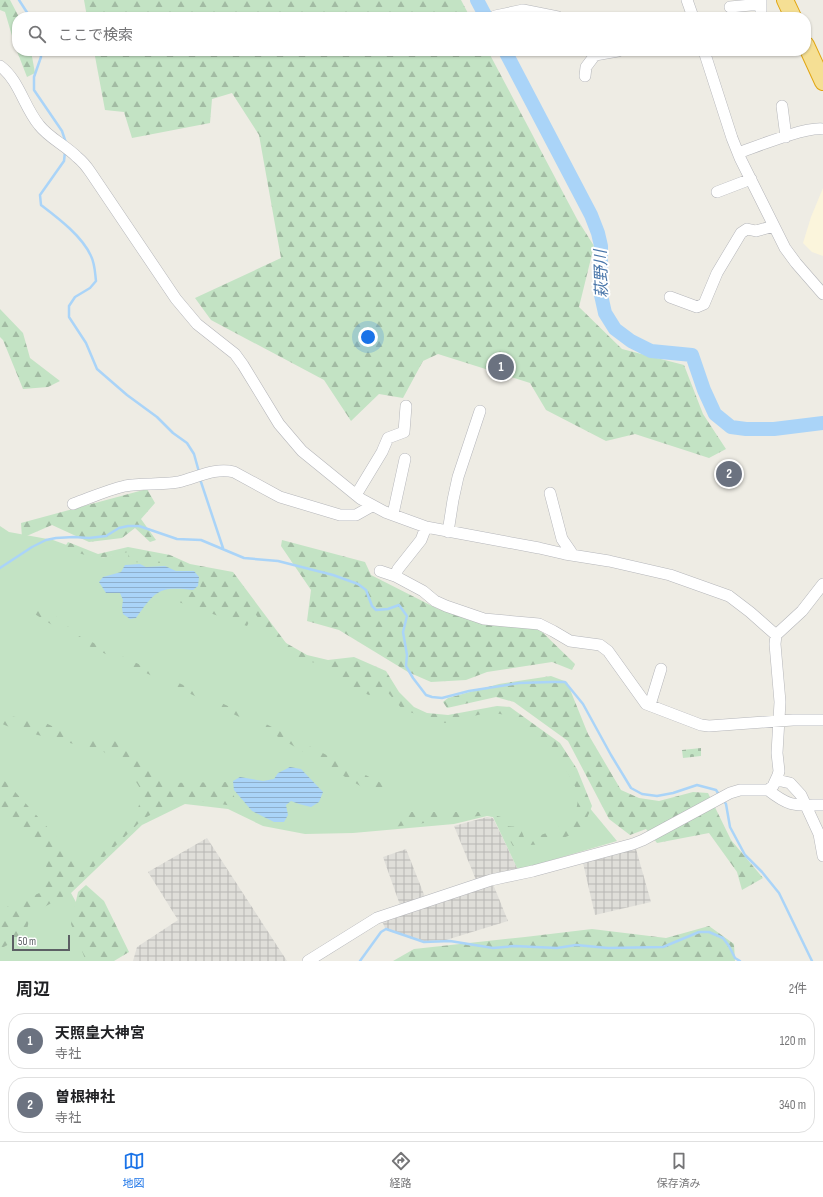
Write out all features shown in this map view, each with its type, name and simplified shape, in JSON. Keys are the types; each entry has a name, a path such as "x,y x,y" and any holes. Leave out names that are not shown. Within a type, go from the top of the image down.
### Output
{"highway":[{"path":"785,0 791,12"},
{"path":"811,56 823,82"}],"street":[{"path":"687,0 691,12"},
{"path":"734,4 761,2"},
{"path":"514,12 523,10 533,12"},
{"path":"586,76 586,67 592,56"},
{"path":"706,56 738,153 785,248 823,294"},
{"path":"0,66 6,70 39,125 77,156 92,173 176,299 198,324 226,345 240,360 279,424 302,451 356,496 372,506 426,527 610,561 670,575 729,596 776,635"},
{"path":"782,106 786,137"},
{"path":"738,153 800,132 823,129"},
{"path":"717,192 751,179"},
{"path":"670,297 697,307 704,304 717,273 741,233 747,229 756,231 774,226"},
{"path":"356,496 382,452 388,438 404,432 406,406"},
{"path":"448,532 452,500 458,477 480,411"},
{"path":"393,514 405,459"},
{"path":"73,504 110,490 127,486 177,482 226,470 234,472 280,497 340,516 356,515 372,506"},
{"path":"550,493 562,538 571,552 571,555"},
{"path":"395,576 398,569 421,540 426,527"},
{"path":"380,571 395,576 423,591 435,601 484,619 539,624 553,630 570,641 600,645 608,651 646,704 701,725 709,726 793,720 823,720"},
{"path":"768,790 777,780 779,771 777,753 780,702 774,644 776,635 802,610 823,584"},
{"path":"650,705 661,669"},
{"path":"777,780 790,783 798,791 819,834 823,856"},
{"path":"308,961 377,918 491,880 533,871 633,844 721,798 740,790 768,790 779,798 795,805 823,805"}],"shaded area":[{"path":"823,188 823,256 812,252 803,243 811,217"},
{"path":"487,817 493,818 518,870 476,880 454,826"},
{"path":"207,838 287,961 133,961 137,947 178,920 148,872"},
{"path":"406,849 425,897 400,905 383,857"},
{"path":"636,849 651,902 595,915 583,863"},
{"path":"493,884 508,921 446,940 424,941 385,928 382,921"}],"green space":[{"path":"0,0 10,0 16,12 12,12 12,36 5,12 0,10"},
{"path":"84,0 461,0 467,12 86,12"},
{"path":"19,56 32,56 35,73 27,77"},
{"path":"95,56 491,56 577,219 594,246 579,307 622,349 684,365 703,414 726,449 709,458 635,434 606,441 546,410 530,383 438,354 423,361 403,398 379,394 351,421 324,380 211,320 195,298 281,258 259,135 232,93 212,99 210,123 132,138 124,112 105,110"},
{"path":"0,309 23,333 30,358 60,381 48,387 23,389 3,340 0,337"},
{"path":"147,489 155,503 141,519 156,540 150,542 135,528 122,538 89,542 52,525 22,538 21,523"},
{"path":"0,526 9,532 53,540 102,558 129,550 227,575 270,629 305,660 352,661 413,709 428,715 447,718 490,709 507,710 556,744 588,806 617,841 518,870 493,817 487,816 454,824 353,833 305,834 263,826 228,809 185,804 142,825 71,893 108,961 0,961"},
{"path":"282,540 365,562 371,575 438,609 491,624 539,629 575,664 572,670 552,662 487,672 466,680 431,682 408,672 339,630 307,621 311,590 281,546"},
{"path":"68,542 98,554 128,547 170,555 190,564 233,572 286,643 307,655 328,660 354,657 386,671 399,692 414,707 427,713 448,715 497,706 510,707 560,743 577,769 592,806 584,825 571,835 546,844 513,846 497,818 486,815 393,827 393,820 402,814 394,810 394,808 410,812 483,812 501,817 506,826 520,827 524,837 537,836 557,828 575,817 579,794 555,749 505,715 490,712 445,723 403,710 384,688 369,695 346,686 328,665 305,661 276,643 254,612 247,626 173,600 176,590 194,592 200,589 202,573 166,563 129,562 128,552 97,559 64,548"},
{"path":"36,599 79,636 268,725 385,785 377,796 265,729 76,640 30,611"},
{"path":"551,676 567,682 588,734 621,790 639,798 659,801 693,792 708,793 731,840 763,878 742,890 737,872 709,833 657,843 646,829 630,835 609,819 568,741 514,702 496,697 447,708 443,702 448,698 499,684"},
{"path":"0,715 39,720 80,739 115,741 162,783 231,782 231,791 240,807 181,798 143,819 64,896 30,915 26,935 0,949 0,910 44,891 47,857 0,808 0,778 6,782 82,865 136,814 143,793 125,764 102,751 14,729 0,723"},
{"path":"701,748 701,756 683,758 682,750"},
{"path":"86,885 104,901 129,952 114,961 86,961 71,924 78,892"},
{"path":"709,926 734,944 735,961 393,961 414,949 592,929 666,938"}],"water":[{"path":"140,564 146,567 165,566 176,571 194,571 199,577 198,586 193,590 173,589 159,592 149,601 136,618 130,619 123,614 123,600 120,593 106,593 99,582 103,577 121,572 125,565"},
{"path":"290,767 301,769 323,792 319,802 311,807 291,801 286,805 288,815 284,822 274,822 252,811 234,790 233,781 240,777 263,781 274,779 278,773"}],"waterway":[{"path":"19,0 27,12"},
{"name":"萩野川","path":"477,0 483,12"},
{"path":"41,56 34,77 34,90 62,131 66,143"},
{"name":"萩野川","path":"508,56 591,215 601,246 601,295 605,313 615,329 631,341 651,351 692,355 704,390 715,414 731,427 746,429 774,429 823,423"},
{"path":"65,152 64,161 40,195 41,205 82,241 92,259 95,268 96,281 90,288 75,297 69,306 69,317 86,343 97,369 187,443 194,454 199,472"},
{"path":"200,479 223,548"},
{"path":"0,568 32,547 46,540 56,538 89,538 106,536 119,528 139,526 177,539 201,540 244,558 278,561 333,575 358,584 366,590 372,606 376,610 388,609 399,605 407,616 403,632 407,655 406,666 426,695 442,698 469,691 519,683 565,682 583,704 631,788 642,794 657,796 673,793 697,785 716,790 720,796"},
{"path":"723,800 726,804 730,827 745,855 762,872 779,893 812,961"},
{"path":"360,961 381,932 386,929 424,942 450,941 493,948 514,946 557,948 576,945 608,948 663,947 699,932 709,932 723,938 735,958 740,961"}],"place":[{"name":"天照皇大神宮","path":"501,367"},
{"name":"曽根神社","path":"729,474"}]}
